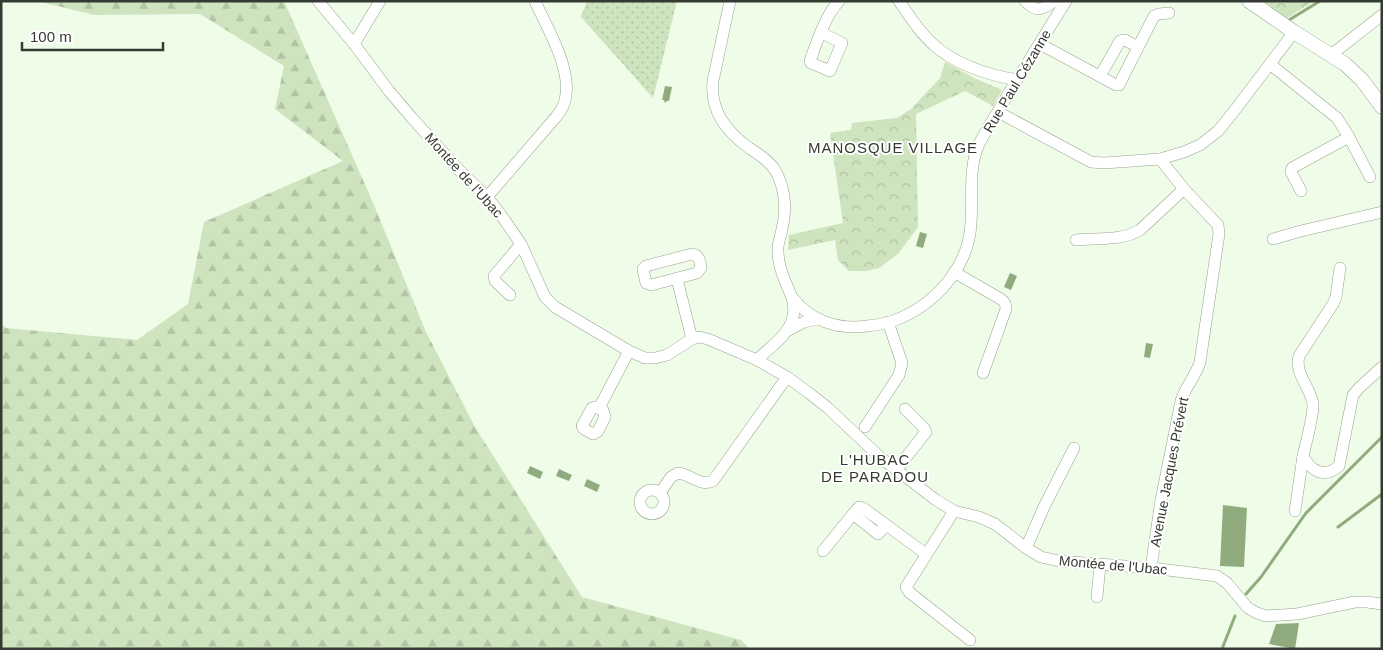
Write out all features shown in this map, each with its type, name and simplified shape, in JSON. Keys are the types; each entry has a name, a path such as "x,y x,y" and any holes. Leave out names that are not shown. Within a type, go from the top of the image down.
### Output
{"street":[{"name":"Montée de l'Ubac","path":"318,1 412,118 460,171 487,197 521,244 549,303 629,351 645,358 655,358 667,355 692,339 701,337 756,360 786,377 816,398 896,470 936,500 954,511 988,520 1003,529 1036,555 1047,559 1151,568 1220,577 1248,608 1266,616 1297,614 1355,602 1382,604"},
{"path":"354,44 380,1"},
{"path":"487,197 556,117 566,99 566,83 562,64 534,1"},
{"path":"730,1 713,81 713,98 725,127 736,138 768,162 776,172 780,182 785,212 778,253 781,269 793,298 794,314 788,331"},
{"path":"822,31 832,9 838,1"},
{"path":"899,1 924,35 941,51 975,70 1017,80"},
{"path":"1025,1 1033,8 1039,10 1055,1"},
{"name":"Rue Paul Cézanne","path":"793,298 804,311 818,319 850,327 888,322 910,313 940,291 954,272 966,250 971,230 973,168 980,143 1066,1"},
{"path":"1249,1 1345,64 1358,75 1382,107"},
{"path":"1040,44 1119,85 1155,15 1169,14"},
{"path":"1331,55 1382,15"},
{"path":"998,112 1091,162 1160,159 1200,145 1218,131 1294,32"},
{"path":"1100,76 1120,41 1124,40 1138,47"},
{"path":"1270,64 1337,118 1349,136 1370,177"},
{"path":"1301,191 1291,172 1292,168 1349,136"},
{"name":"Avenue Jacques Prévert","path":"1151,568 1161,500 1182,398 1199,366 1219,234 1218,225 1184,189 1160,159"},
{"path":"1076,240 1126,237 1134,234 1184,189"},
{"path":"1273,239 1343,220 1382,212"},
{"path":"510,295 495,281 494,276 521,244"},
{"path":"692,254 696,255 700,265 698,272 677,278 648,285 643,269 646,266 692,254"},
{"path":"1294,511 1313,404 1300,372 1298,358 1334,304 1340,268"},
{"path":"954,272 999,298 1006,305 983,373"},
{"path":"677,278 692,339"},
{"path":"756,360 788,331 802,323 818,319"},
{"path":"865,427 899,375 902,366 888,322"},
{"path":"599,408 629,351"},
{"path":"1303,456 1307,464 1312,469 1318,471 1328,472 1335,470 1339,466 1353,395 1382,366"},
{"path":"660,493 671,477 678,473 685,474 704,483 713,481 786,377"},
{"path":"896,470 926,431 905,409"},
{"path":"1026,548 1044,507 1074,448"},
{"path":"954,511 906,585 906,589 970,640"},
{"path":"823,551 853,514 878,534 886,525 926,554"},
{"path":"1097,597 1100,565"}],"green space":[{"path":"37,1 284,1 371,198 426,332 475,427 582,597 741,640 750,649 1,649 1,324 6,328 137,340 188,304 204,222 343,161 275,109 284,66 200,14 94,15"},
{"path":"587,1 677,1 653,98 581,17"},
{"path":"1263,1 1314,1 1287,18"},
{"path":"945,62 974,78 1002,90 993,106 965,91 916,114 918,227 898,254 879,268 866,271 849,271 838,260 835,240 788,250 789,235 843,223 830,133 851,130 852,123 897,118 911,109 940,78"}],"shaded area":[{"path":"665,86 672,87 669,101 665,103 662,100"},
{"path":"920,232 927,234 923,248 916,246"},
{"path":"1010,273 1017,276 1011,290 1004,287"},
{"path":"1146,343 1153,344 1150,358 1144,357"},
{"path":"530,466 543,472 540,479 527,473"},
{"path":"559,469 572,475 569,481 556,476"},
{"path":"587,479 600,485 597,492 584,486"},
{"path":"1223,505 1247,508 1244,567 1220,566"},
{"path":"1299,623 1295,649 1269,644 1276,624"}],"waterway":[{"path":"1289,20 1320,1"},
{"path":"1246,594 1261,577 1306,513 1382,437"},
{"path":"1338,527 1382,494"},
{"path":"1222,649 1235,616"}],"district":[{"name":"MANOSQUE VILLAGE","path":"893,148"},
{"name":"L'HUBAC DE PARADOU","path":"875,468"}]}
